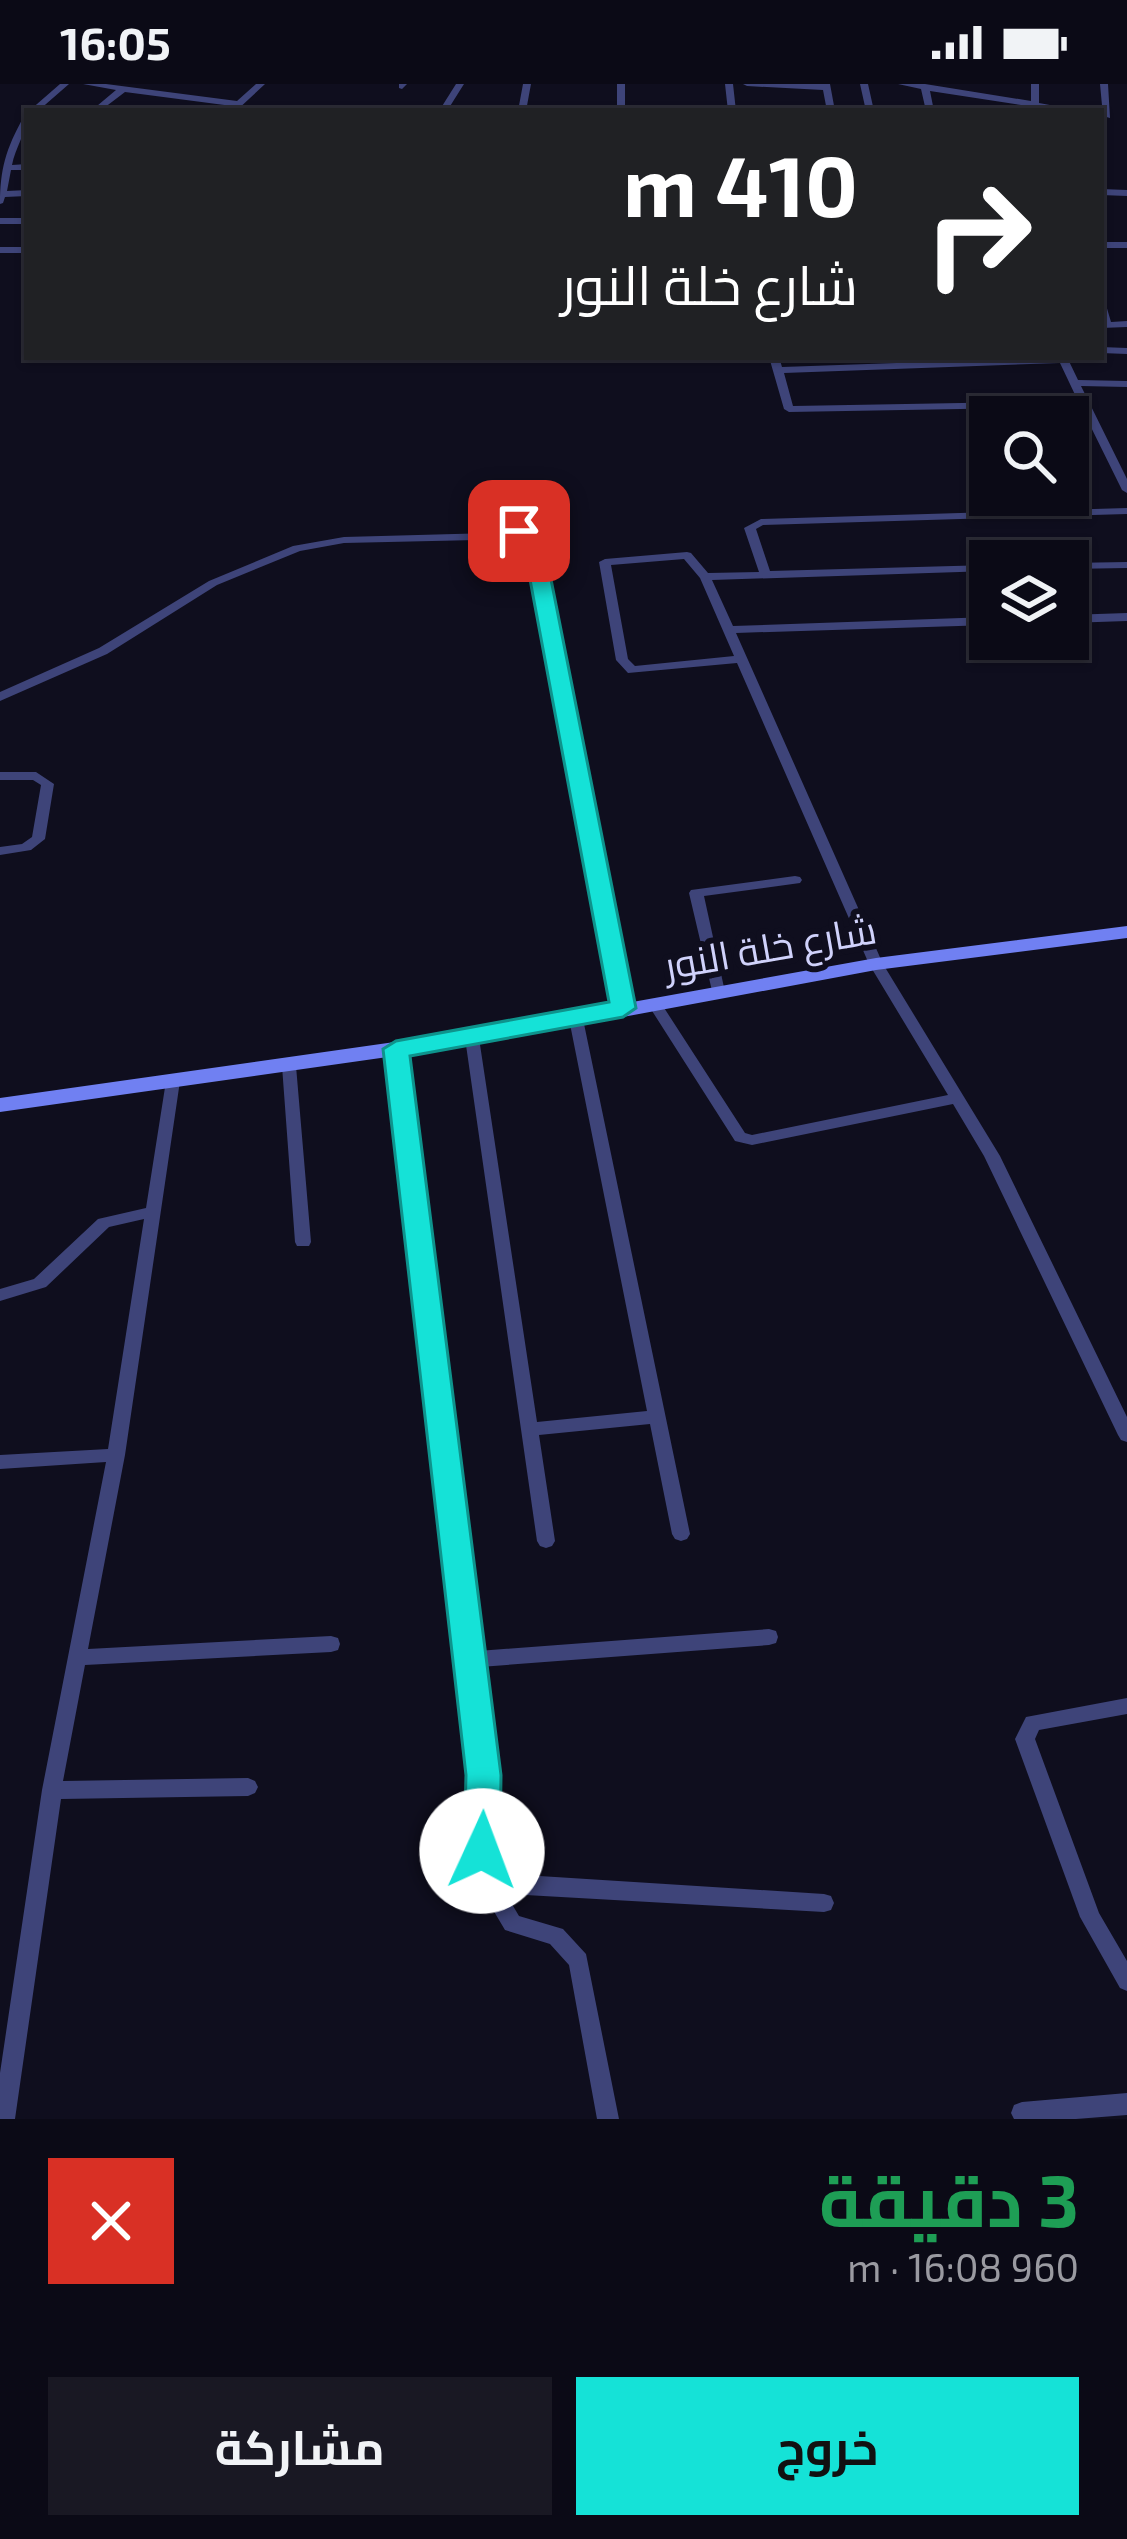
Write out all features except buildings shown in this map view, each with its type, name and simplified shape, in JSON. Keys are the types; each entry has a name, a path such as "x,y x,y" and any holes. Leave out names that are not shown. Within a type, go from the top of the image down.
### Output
{"street":[{"path":"37,108 65,84"},
{"path":"86,84 235,107 261,84"},
{"path":"747,84 826,86"},
{"path":"902,84 969,88 1060,108"},
{"path":"1035,84 1035,104"},
{"path":"1104,84 1104,115 1127,119"},
{"path":"925,87 929,108"},
{"path":"99,108 123,88"},
{"path":"166,108 180,96"},
{"path":"1,197 24,125"},
{"path":"7,167 24,167"},
{"path":"1104,325 1127,324"},
{"path":"969,406 790,410 775,364 978,360"},
{"path":"1064,360 1080,396"},
{"path":"1074,383 1127,384"},
{"path":"1089,414 1127,490"},
{"path":"765,574 750,528 761,522 1127,511"},
{"path":"0,697 103,651 196,592 297,548 344,540 530,535 623,1008"},
{"path":"741,659 632,670 622,660 605,562 688,555 705,577 876,964 958,1098 1127,1436"},
{"path":"1089,566 1127,565"},
{"path":"705,577 969,569"},
{"path":"1089,618 1127,617"},
{"path":"729,630 969,623"},
{"path":"0,776 36,776 48,784 38,838 26,847 0,850"},
{"path":"718,992 696,893 795,880"},
{"name":"شارع خلة النور","path":"0,1105 472,1037 876,964 1127,932"},
{"path":"654,1003 740,1137 752,1140 958,1098"},
{"path":"576,1019 681,1534"},
{"path":"472,1037 546,1541"},
{"path":"396,1049 466,1660 484,1775 482,1872 512,1923 556,1936 579,1961 608,2119"},
{"path":"289,1066 303,1243"},
{"path":"4,2119 52,1790 81,1657 116,1454 173,1081"},
{"path":"0,1295 40,1283 104,1223 151,1212"},
{"path":"529,1429 656,1417"},
{"path":"0,1462 116,1454"},
{"path":"466,1660 769,1637"},
{"path":"81,1657 331,1644"},
{"path":"1127,1706 1041,1720 1025,1739 1090,1917 1127,1981"},
{"path":"52,1790 248,1786"},
{"path":"488,1882 824,1903"},
{"path":"1022,2113 1127,2104"}],"route":[{"path":"482,1851 484,1775 474,1731 396,1049 623,1008 533,539 519,531"}]}
